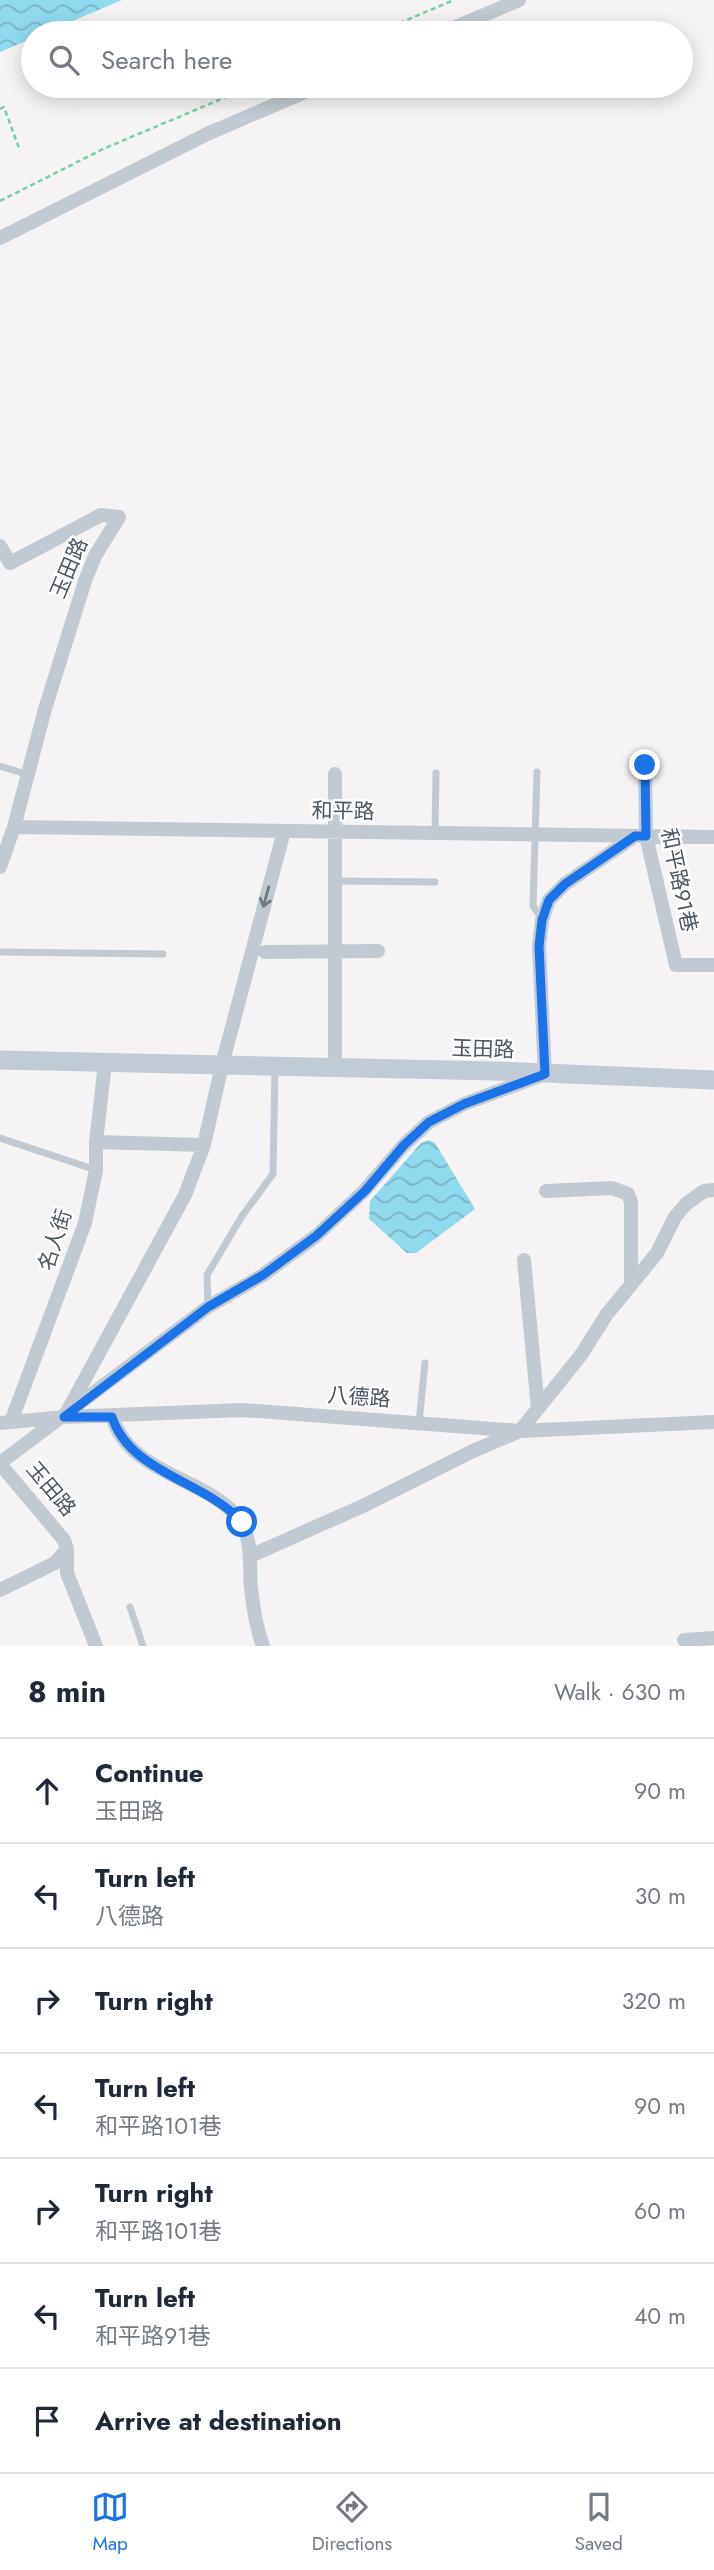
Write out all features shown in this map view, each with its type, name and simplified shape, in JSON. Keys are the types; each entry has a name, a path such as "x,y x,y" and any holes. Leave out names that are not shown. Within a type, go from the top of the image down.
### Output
{"street":[{"path":"470,21 519,0"},
{"path":"0,238 207,134 291,98"},
{"name":"玉田路","path":"0,546 10,563 101,515 119,517 94,556 85,581 26,774 14,827"},
{"name":"和平路91巷","path":"645,765 640,836 676,965 714,965"},
{"path":"335,774 335,1069"},
{"path":"0,867 14,827"},
{"name":"和平路","path":"14,827 714,838"},
{"path":"64,1417 185,1195 204,1145 222,1065 284,831"},
{"path":"545,1074 539,968 542,920 549,900 565,884 640,836"},
{"path":"265,952 378,951"},
{"name":"玉田路","path":"0,1060 714,1080"},
{"name":"名人街","path":"5,1422 85,1223 96,1170 96,1142 105,1063"},
{"name":"玉田路","path":"0,1590 55,1563 67,1549 64,1541 0,1464 208,1307 263,1275 316,1236 365,1191 404,1145 429,1122 464,1104 545,1074"},
{"path":"96,1142 204,1145"},
{"path":"546,1191 612,1188 628,1194 631,1202 632,1284"},
{"path":"250,1556 520,1431 581,1355 607,1314 657,1253 674,1217 704,1191 714,1189"},
{"path":"524,1260 538,1409"},
{"name":"八德路","path":"5,1422 243,1410 520,1431 714,1422"},
{"path":"112,1417 116,1430 137,1454 230,1509 242,1522 250,1556 254,1610 263,1646"},
{"path":"67,1549 67,1573 96,1646"},
{"path":"684,1640 714,1638"}],"lane":[{"path":"0,766 26,774"},
{"path":"537,772 533,906 542,920"},
{"path":"435,833 436,773"},
{"path":"335,881 435,882"},
{"path":"0,952 163,954"},
{"path":"208,1307 207,1275 242,1216 273,1174 275,1067"},
{"path":"0,1138 96,1170"},
{"path":"419,1423 425,1363"},
{"path":"130,1607 143,1646"}],"path":[{"path":"404,21 454,0"},
{"path":"0,201 103,149 224,98"},
{"path":"0,109 4,107 20,151"}],"water":[{"path":"0,0 122,0 72,21 21,21 21,43 0,52"},
{"path":"429,1140 435,1143 475,1209 416,1253 407,1253 369,1219 370,1201 421,1143"}],"route":[{"path":"242,1522 230,1509 209,1495 137,1454 116,1430 112,1417 64,1417 208,1307 263,1275 316,1236 365,1191 404,1145 429,1122 464,1104 545,1074 539,946 542,920 549,900 565,884 635,836 646,836 645,765"}]}
